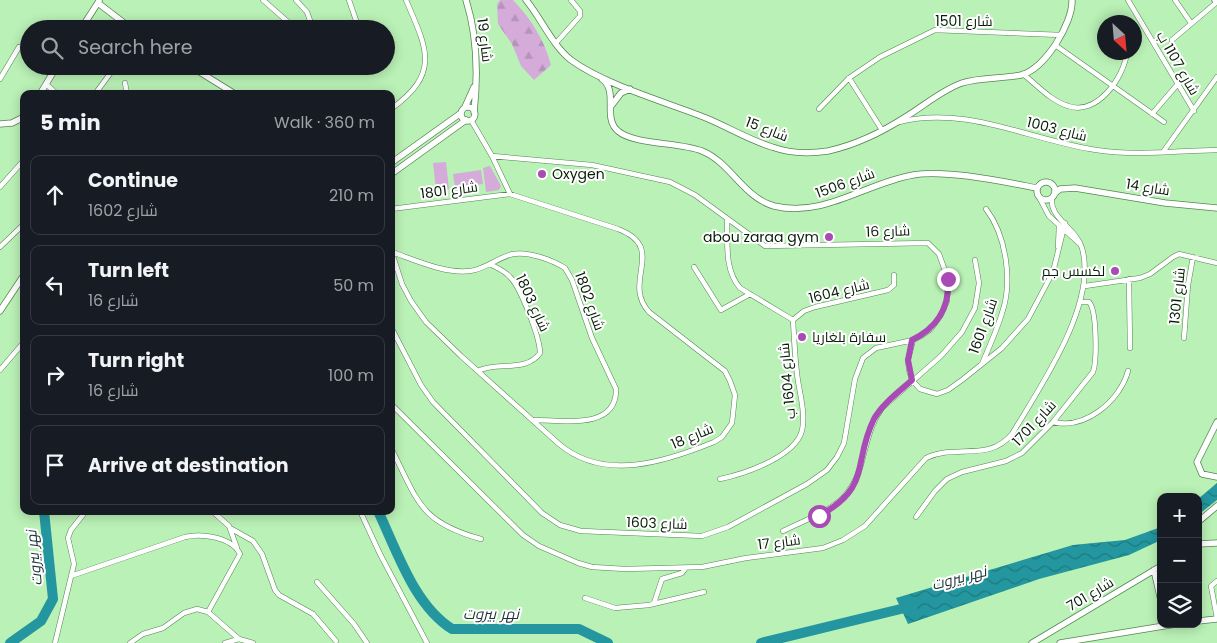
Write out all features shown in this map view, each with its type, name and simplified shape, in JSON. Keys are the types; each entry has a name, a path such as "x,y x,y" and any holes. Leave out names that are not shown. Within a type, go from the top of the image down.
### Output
{"street":[{"path":"263,0 286,20"},
{"path":"296,0 307,12 310,20"},
{"path":"349,0 356,20"},
{"path":"395,106 415,88 426,64 420,32 406,0"},
{"name":"شارع 19","path":"466,0 473,40 476,83 474,112 468,120"},
{"name":"شارع 15","path":"526,0 556,44 570,59 596,74 727,126 762,143 796,152 828,150 882,130 893,125 942,92 962,83 1023,74"},
{"path":"556,44 580,16 580,11 571,0"},
{"path":"1072,0 1069,20 1055,45 1039,62 1023,74 1052,97 1070,107 1088,106 1112,88 1125,60"},
{"name":"شارع 1107 ب","path":"1128,0 1176,85 1194,111"},
{"path":"1175,0 1191,23"},
{"path":"1172,40 1216,1"},
{"path":"87,20 99,2 121,20"},
{"name":"شارع 1501","path":"819,109 850,78 880,57 915,38 935,30 1061,35"},
{"path":"1055,45 1112,88 1164,122"},
{"path":"0,79 19,47"},
{"name":"شارع 1506","path":"596,74 609,86 610,107 615,128 624,135 703,151 716,158 755,195 773,205 797,209 822,206 886,181 926,173 991,180 1037,188"},
{"path":"42,90 52,75"},
{"path":"98,90 109,75"},
{"path":"204,75 229,90"},
{"path":"850,78 882,130"},
{"path":"1163,152 1217,78"},
{"path":"125,83 126,90"},
{"path":"395,161 461,113 466,107 476,83"},
{"path":"46,84 53,90"},
{"path":"1152,114 1176,85"},
{"path":"610,107 617,97 630,89"},
{"path":"466,107 472,108 474,112"},
{"path":"461,113 468,120 492,156 510,194"},
{"name":"شارع 1003","path":"893,125 930,116 964,118 1009,128 1045,140 1097,150 1163,152 1217,150"},
{"path":"0,124 12,123 20,119"},
{"path":"395,172 468,120"},
{"name":"شارع 16","path":"492,156 592,165 658,178 670,182 695,196 759,243 769,246 928,242 936,248 947,272 947,301 930,330 912,340"},
{"path":"0,187 20,164"},
{"path":"1053,196 1054,187 1050,183 1041,183 1037,188 1037,194 1044,210 1064,233 1071,235 1081,245"},
{"name":"شارع 14","path":"1050,183 1165,203 1217,208"},
{"path":"1040,199 1046,200 1060,189 1075,188"},
{"name":"شارع 1801","path":"395,208 510,194"},
{"name":"شارع 18","path":"395,261 402,284 418,311 441,338 535,420 570,454 590,463 619,466 663,460 688,452 722,437 732,424 735,395 725,371 649,312 641,302 638,288 644,254 641,245 634,237 618,229 510,194"},
{"name":"شارع 17","path":"395,408 476,486 515,528 539,546 592,567 685,569 823,548 858,532 872,520 926,458 939,453 984,451 1000,446 1012,434 1061,349 1085,286 1084,257 1081,245 1077,236 1052,209 1053,196"},
{"name":"شارع 1601","path":"981,365 1003,312 1006,290 1005,259 1000,237 996,224 986,209"},
{"path":"727,220 728,266 734,280 750,294 793,320"},
{"path":"912,340 908,360 912,380 920,389 937,394 948,390 981,365 1018,332 1028,319 1050,280 1064,233 1065,223"},
{"path":"1057,256 1059,226"},
{"path":"0,247 20,228"},
{"name":"شارع 1802","path":"395,252 454,270 469,271 514,254 534,256 565,268 572,280 592,338 616,389 615,398 608,411 592,420 535,420"},
{"path":"1085,286 1150,274 1172,256 1186,254 1217,264"},
{"name":"شارع 1301","path":"1184,338 1188,285 1193,257"},
{"path":"783,531 819,516 843,499 854,485 860,471 874,418 912,380 951,347 975,308 979,283 975,260"},
{"name":"شارع 1803","path":"478,371 494,365 522,364 537,358 540,353 535,329 513,280 505,272 490,264"},
{"path":"694,267 722,310 750,294"},
{"name":"شارع 1604","path":"793,320 804,311 815,307 888,290 894,285 894,275"},
{"path":"1129,279 1130,348"},
{"path":"0,311 20,281"},
{"name":"شارع 1701","path":"916,517 935,491 948,479 962,472 1006,462 1017,457 1053,422 1093,372 1095,366 1094,310 1089,302 1080,302"},
{"name":"شارع 1604 ب","path":"720,479 757,468 786,450 800,437 802,410 793,320"},
{"name":"شارع 1603","path":"395,334 433,402 532,505 552,521 570,529 581,531 690,536 702,536 728,527 807,484 833,464 844,443 855,379 863,358 876,348 912,340"},
{"path":"0,374 1,369 20,347"},
{"path":"1053,422 1066,425 1075,423 1103,408 1118,395 1128,371"},
{"path":"1217,422 1198,462 1202,474 1211,478 1217,477"},
{"path":"395,456 415,497 428,514 447,528 482,539"},
{"path":"1202,519 1217,506"},
{"path":"55,643 74,559 68,538 71,530 83,515"},
{"path":"208,612 238,561 240,554 230,528 218,515"},
{"path":"362,515 380,554 427,643"},
{"path":"230,528 253,541 262,554 275,590 279,595 313,614 336,641"},
{"path":"71,576 193,535 210,537 237,550"},
{"path":"1202,544 1217,543"},
{"name":"شارع 701","path":"1032,643 1157,568"},
{"path":"654,603 662,579 682,573 685,569"},
{"path":"1154,570 1157,583"},
{"path":"1202,620 1217,618 1211,586 1217,581"},
{"path":"317,582 354,624 367,643"},
{"path":"585,598 615,608 654,603 704,592"},
{"path":"130,643 143,634 163,628 184,613 197,609 208,612 239,639 253,643"},
{"path":"1060,643 1157,627"},
{"path":"225,643 239,639"}],"green space":[{"path":"500,0 513,0 531,22 545,47 551,65 534,80 521,66 512,44 498,24 497,4"},
{"path":"446,162 449,189 436,190 433,163"},
{"path":"490,166 501,186 499,190 486,192 483,168"},
{"path":"481,170 483,184 455,188 453,174"}],"water":[{"path":"1217,483 1217,500 1202,512 1202,496"},
{"path":"1157,528 1157,542 1129,555 1039,579 908,624 896,598 1073,545 1125,540"}],"waterway":[{"name":"نهر بيروت","path":"10,643 41,621 53,599 44,515"},
{"name":"نهر بيروت","path":"380,515 417,592 439,619 452,629 579,629 608,643"},
{"name":"نهر بيروت","path":"761,643 913,606"}],"place":[{"name":"Oxygen","path":"542,174"},
{"name":"abou zaraa gym","path":"829,237"},
{"name":"لكسس جم","path":"1115,271"},
{"name":"سفارة بلغاريا","path":"802,337"}],"route":[{"path":"819,516 833,508 854,485 860,471 874,418 912,380 908,360 912,340 922,336 936,323 947,301 948,279"}]}
